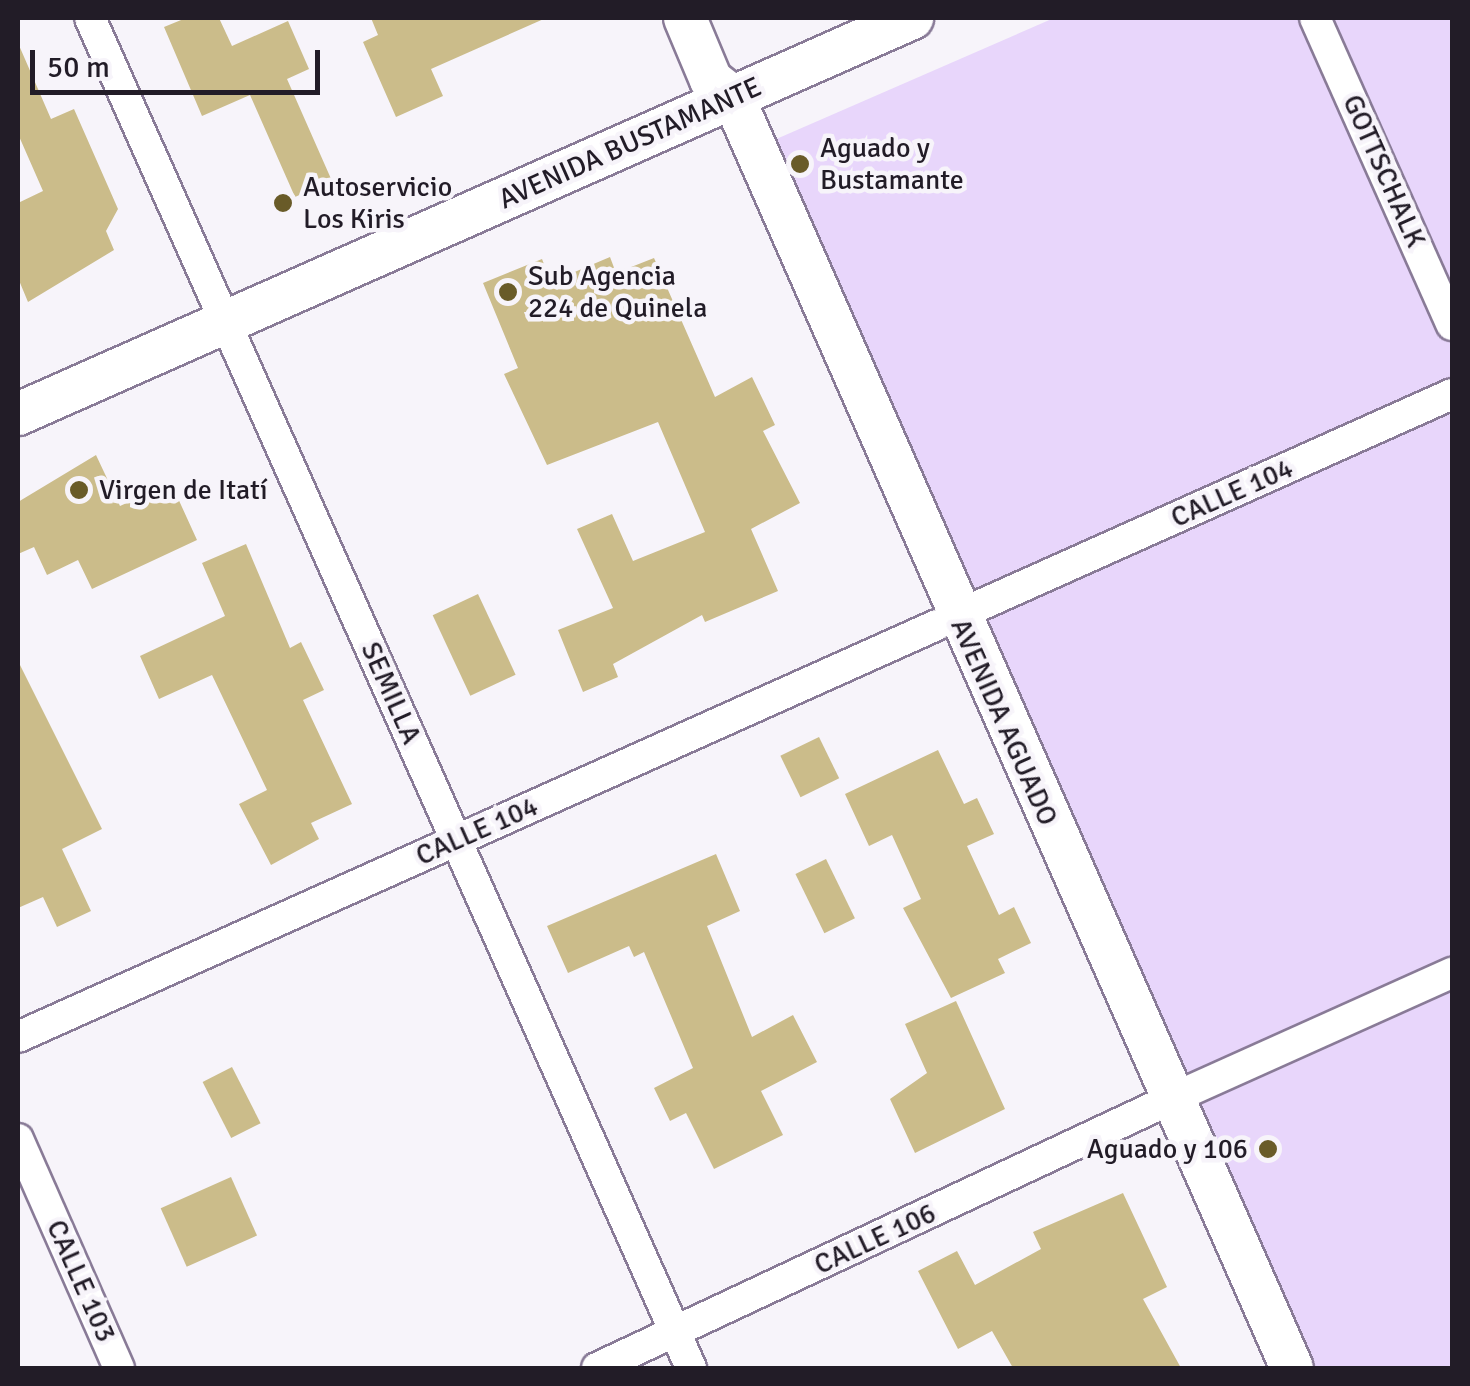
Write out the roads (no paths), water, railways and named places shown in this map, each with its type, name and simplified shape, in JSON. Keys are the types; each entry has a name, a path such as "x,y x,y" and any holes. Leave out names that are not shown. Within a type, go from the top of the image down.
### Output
{"main road":[{"name":"AVENIDA AGUADO","path":"685,18 1161,1104 1267,1368"},
{"name":"AVENIDA BUSTAMANTE","path":"18,414 716,96 912,18"},
{"name":"AVENIDA AGUADO","path":"1161,1104 1292,1368"}],"street":[{"name":"SEMILLA","path":"90,18 691,1368"},
{"name":"GOTTSCHALK","path":"1315,18 1452,325"},
{"name":"CALLE 104","path":"18,1037 1452,394"},
{"name":"CALLE 106","path":"597,1368 1161,1104 1452,973"},
{"name":"CALLE 103","path":"18,1139 120,1368"}],"place":[{"name":"Aguado y Bustamante","path":"800,164"},
{"name":"Autoservicio Los Kiris","path":"283,203"},
{"name":"Sub Agencia 224 de Quinela","path":"508,292"},
{"name":"Virgen de Itatí","path":"79,490"},
{"name":"Aguado y 106","path":"1268,1149"}]}
